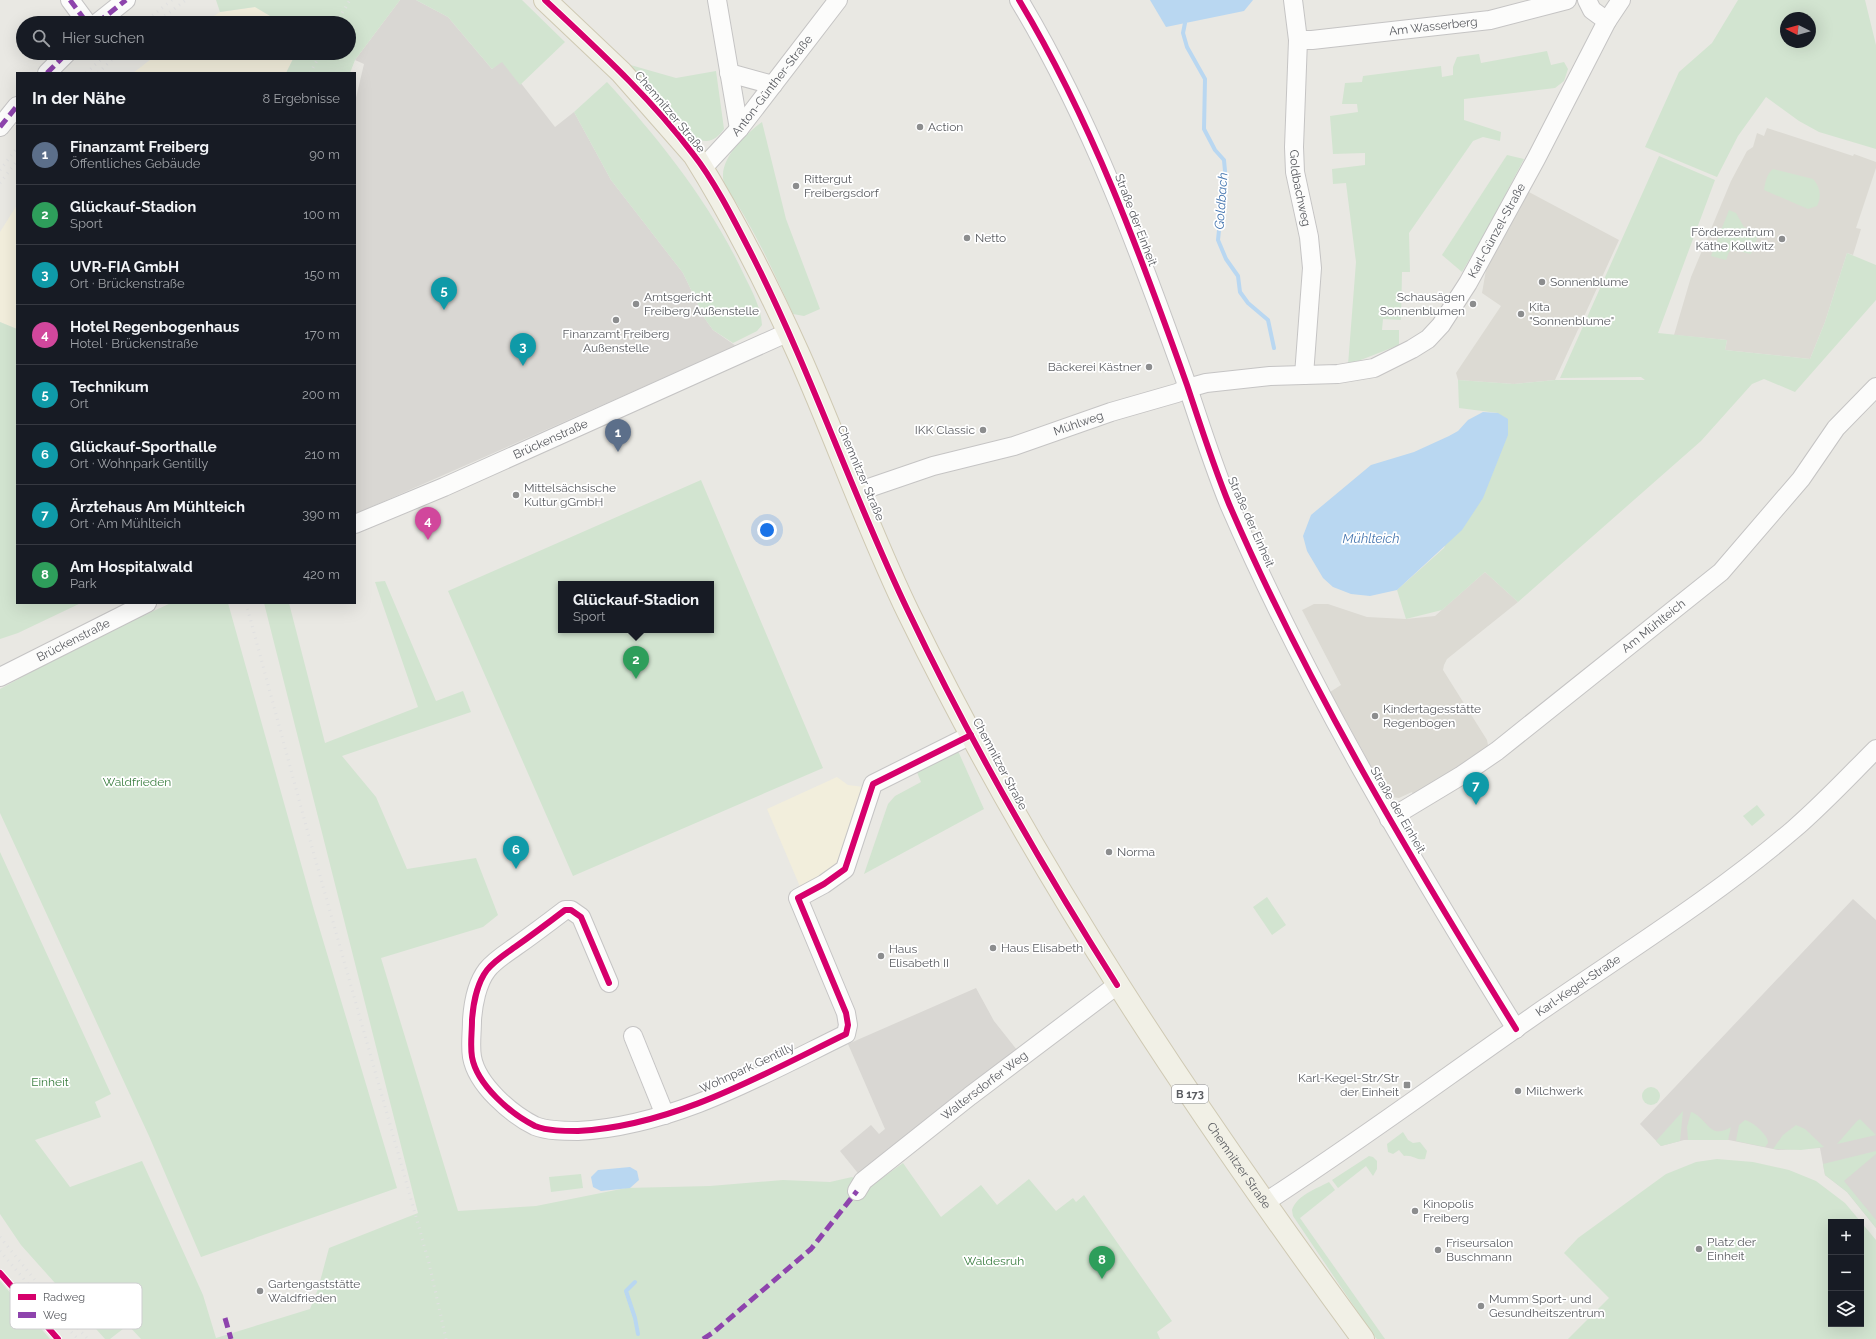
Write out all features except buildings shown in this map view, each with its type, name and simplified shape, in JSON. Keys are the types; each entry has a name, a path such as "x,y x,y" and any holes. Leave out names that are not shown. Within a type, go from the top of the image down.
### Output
{"main road":[{"name":"Chemnitzer Straße","path":"545,0 622,72 694,155 739,231 789,332 908,613 971,735 1027,837 1117,986 1264,1203 1363,1339"}],"street":[{"path":"70,0 82,16"},
{"path":"106,16 126,0"},
{"path":"717,0 739,129"},
{"name":"Anton-Günther-Straße","path":"702,169 739,129 838,0"},
{"name":"Straße der Einheit","path":"1019,0 1065,82 1109,178 1230,504 1284,620 1390,819 1450,924 1516,1029"},
{"name":"Goldbachweg","path":"1293,0 1298,40 1294,147 1295,172 1309,237 1312,268 1304,375"},
{"name":"Am Wasserberg","path":"1298,40 1312,40 1490,20 1567,0"},
{"path":"1587,0 1592,10 1607,21"},
{"name":"Karl-Günzel-Straße","path":"1304,375 1338,374 1374,368 1396,358 1423,342 1441,325 1468,283 1533,166 1607,21 1620,0"},
{"path":"48,72 59,60"},
{"path":"729,72 773,85"},
{"path":"0,127 16,107"},
{"name":"Brückenstraße","path":"356,524 444,487 789,332"},
{"name":"Mühlweg","path":"857,492 933,466 1014,446 1111,412 1177,394 1188,388 1206,383 1270,376 1304,375"},
{"name":"Am Mühlteich","path":"1390,819 1462,775 1497,751 1721,572 1801,480 1836,428 1876,387"},
{"name":"Brückenstraße","path":"0,678 145,604"},
{"name":"Wohnpark Gentilly","path":"609,983 581,917 571,910 565,910 499,959 486,971 479,985 473,1012 471,1043 472,1059 478,1074 494,1096 509,1109 536,1126 557,1131 626,1125 665,1115 727,1092 846,1034 848,1025 846,1013 798,898 824,884 845,869 873,784 971,735"},
{"name":"Karl-Kegel-Straße","path":"1264,1203 1348,1148 1723,885 1815,811 1876,749"},
{"name":"Waltersdorfer Weg","path":"857,1191 864,1181 931,1126 1117,986"},
{"path":"633,1036 665,1115"}],"shaded area":[{"path":"400,0 416,0 448,17 492,69 503,60 555,127 574,112 611,180 683,273 705,319 713,330 736,346 356,514 356,98 364,64 355,60"},
{"path":"255,7 270,16 214,16 220,12"},
{"path":"150,60 292,60 286,72 134,72"},
{"name":"Förderzentrum Käthe Kollwitz","path":"1767,128 1876,162 1876,168 1856,228 1861,229 1853,255 1847,253 1825,322 1810,359 1725,350 1727,340 1674,335 1691,277 1731,181 1747,151 1753,147 1757,133 1764,136"},
{"name":"Sonnenblume","path":"1527,191 1619,240 1555,380 1514,384 1458,380 1456,373 1501,306 1482,293 1486,270"},
{"path":"16,207 16,329 0,322 0,232"},
{"path":"1485,572 1518,602 1447,659 1443,670 1487,740 1488,745 1485,750 1413,795 1412,792 1399,798 1392,797 1386,793 1330,692 1341,685 1302,610 1314,604 1328,604 1367,617 1406,619 1435,616"},
{"path":"837,777 848,785 864,787 838,866 801,889 767,809"},
{"path":"1853,899 1876,920 1876,1228 1847,1192 1825,1175 1820,1148 1778,1150 1724,1139 1684,1140 1661,1146 1640,1124"},
{"path":"976,988 994,1021 1017,1050 861,1177 840,1151 871,1125 879,1134 885,1129 848,1044"}],"green space":[{"path":"216,0 400,0 356,59 356,16 270,16 255,7 220,12"},
{"path":"416,0 522,0 565,42 520,85 502,62 492,69 448,17"},
{"path":"1738,0 1865,0 1876,45 1876,149 1819,132 1799,121 1766,97 1738,136 1717,177 1645,147 1679,72 1712,43"},
{"path":"1547,51 1551,65 1564,62 1568,69 1564,81 1555,88 1464,99 1464,120 1501,132 1500,141 1483,137 1473,141 1409,233 1410,272 1402,272 1401,320 1383,319 1382,330 1399,330 1399,345 1348,365 1356,262 1346,183 1333,184 1332,169 1365,165 1365,153 1333,154 1330,116 1358,112 1357,104 1342,104 1345,83 1362,82 1363,76 1441,66 1442,77 1453,75 1453,67 1457,57 1479,54 1481,63"},
{"path":"292,60 355,60 350,72 286,72"},
{"path":"627,64 676,78 716,71 724,129 714,139 702,141 693,137 654,91"},
{"path":"607,82 647,127 684,174 717,224 732,250 756,301 762,325 757,331 733,343 713,330 705,319 683,273 611,180 574,112"},
{"path":"762,122 786,219 820,309 804,316 793,314 760,244 723,179 724,167 732,152 750,132"},
{"path":"1507,155 1524,159 1489,226 1462,272 1442,255"},
{"path":"1659,156 1715,180 1658,333 1727,340 1725,350 1810,359 1825,322 1847,253 1876,265 1876,300 1795,392 1764,379 1752,384 1701,441 1518,602 1485,572 1442,610 1406,619 1397,590 1444,548 1498,413 1459,408 1458,380 1514,384 1555,380 1645,380 1641,377 1560,378"},
{"path":"1773,169 1813,179 1820,192 1817,206 1808,209 1764,190 1768,176"},
{"path":"1729,210 1736,213 1744,227 1759,233 1751,254 1733,250 1729,252 1726,260 1711,256"},
{"path":"0,322 16,329 16,604 79,604 18,633 0,639"},
{"path":"701,480 823,768 573,876 448,591"},
{"path":"385,581 436,701 463,691 471,712 342,756 376,797 407,869 476,858 498,915 483,927 381,958 458,1211 536,1206 626,1188 710,1186 783,1180 830,1182 852,1177 868,1188 903,1163 941,1217 981,1185 997,1205 1029,1179 1056,1211 1073,1198 1076,1202 1084,1195 1172,1321 1157,1332 1160,1339 141,1339 132,1329 142,1329 142,1283 55,1283 21,1245 0,1214 0,852 111,1094 95,1102 101,1117 35,1140 70,1187 142,1161 203,1295 216,1338 310,1309 318,1289 329,1248 418,1213 264,604 289,604 325,743 418,707 375,582"},
{"name":"Waldfrieden","path":"169,604 228,604 314,910 397,1188 201,1257 149,1136 0,813 0,689 90,640"},
{"path":"958,751 984,809 864,874 888,804 895,796 921,782 916,770"},
{"path":"1757,805 1765,815 1752,826 1743,816"},
{"path":"1267,897 1286,925 1272,935 1253,907"},
{"path":"1651,1087 1657,1090 1660,1096 1657,1102 1651,1105 1645,1102 1642,1096 1645,1090"},
{"path":"1683,1111 1680,1141 1661,1146 1656,1141"},
{"path":"1691,1112 1701,1118 1713,1130 1724,1131 1731,1127 1728,1140 1688,1140 1687,1127"},
{"path":"1860,1119 1876,1135 1837,1144 1857,1121"},
{"path":"1745,1120 1756,1126 1766,1136 1768,1143 1765,1147 1736,1141 1739,1125"},
{"path":"1796,1125 1805,1129 1824,1147 1801,1150 1773,1149 1783,1135"},
{"path":"1403,1132 1408,1140 1413,1143 1420,1142 1427,1151 1425,1159 1404,1156 1399,1150 1393,1154 1388,1152 1387,1144"},
{"path":"1876,1151 1876,1154 1844,1181 1876,1220 1876,1228 1847,1192 1825,1175 1823,1164"},
{"path":"1369,1156 1373,1157 1377,1161 1377,1169 1373,1176 1366,1166 1338,1188 1332,1180"},
{"name":"Platz der Einheit","path":"1717,1159 1753,1162 1789,1170 1816,1181 1845,1203 1858,1219 1828,1219 1828,1327 1864,1327 1864,1226 1876,1240 1876,1339 1568,1339 1609,1298 1564,1253 1578,1238 1666,1174 1696,1162"},
{"path":"581,1174 583,1188 551,1192 549,1177"},
{"path":"1329,1182 1335,1190 1300,1218 1385,1339 1377,1339 1374,1336 1293,1216 1292,1210 1294,1205 1302,1196"},
{"path":"0,1281 10,1293 10,1329 41,1329 50,1339 0,1339"},
{"path":"96,1329 123,1329 110,1339 105,1339"}],"water":[{"path":"1150,0 1253,0 1244,11 1166,27"},
{"name":"Mühlteich","path":"1483,412 1498,413 1508,419 1508,435 1483,498 1462,530 1397,590 1370,596 1351,594 1333,587 1323,578 1307,551 1303,536 1311,515 1371,465 1414,452 1449,436 1458,431 1468,420"},
{"path":"630,1167 637,1171 639,1180 630,1188 601,1191 593,1187 591,1177 598,1170"}],"waterway":[{"name":"Goldbach","path":"1185,23 1183,33 1187,47 1205,79 1204,129 1215,150 1224,160 1225,171 1218,240 1226,259 1238,276 1240,292 1248,303 1268,320 1274,348"},
{"path":"635,1282 626,1291 635,1318 638,1334"}],"railway":[{"path":"152,16 172,0"},
{"path":"164,16 186,0"},
{"path":"340,16 350,0"},
{"path":"87,72 100,60"},
{"path":"99,72 112,60"},
{"path":"311,72 317,60"},
{"path":"0,170 16,149"},
{"path":"0,183 16,162"},
{"path":"246,604 308,833 429,1263 446,1339"},
{"path":"0,1237 37,1283"},
{"path":"0,1251 27,1283"},
{"path":"68,1329 78,1339"},
{"path":"78,1329 88,1339"}],"marked path":[{"path":"70,0 82,16"},
{"path":"106,16 126,0"},
{"path":"48,72 60,60"},
{"path":"0,127 16,107"},
{"path":"703,1339 714,1332 811,1249 857,1191"},
{"path":"225,1318 231,1339"}],"cycle path":[{"path":"545,0 641,93 702,165 718,191 775,302 814,391 869,525 932,661 1007,802 1117,985"},
{"path":"1019,0 1069,92 1112,188 1151,286 1223,489 1292,639 1327,706 1400,836 1516,1029"},
{"path":"609,983 581,917 571,910 565,910 500,958 487,970 476,994 473,1008 471,1043 472,1057 475,1068 496,1098 526,1121 545,1129 578,1131 614,1127 649,1120 716,1096 782,1066 846,1034 848,1025 846,1013 798,898 824,884 845,869 873,784 971,735"},
{"path":"0,1273 10,1284"},
{"path":"49,1329 58,1339"}],"place":[{"name":"Action","path":"920,127"},
{"name":"Rittergut Freibergsdorf","path":"796,186"},
{"name":"Netto","path":"967,238"},
{"name":"Förderzentrum Käthe Kollwitz","path":"1782,239"},
{"name":"Sonnenblume","path":"1542,282"},
{"name":"Amtsgericht Freiberg Außenstelle","path":"636,304"},
{"name":"Schausägen Sonnenblumen","path":"1473,304"},
{"name":"Technikum","path":"444,310"},
{"name":"Kita \"Sonnenblume\"","path":"1521,314"},
{"name":"Finanzamt Freiberg Außenstelle","path":"616,320"},
{"name":"UVR-FIA GmbH","path":"523,366"},
{"name":"Bäckerei Kästner","path":"1149,367"},
{"name":"IKK Classic","path":"983,430"},
{"name":"Finanzamt Freiberg","path":"618,452"},
{"name":"Mittelsächsische Kultur gGmbH","path":"516,495"},
{"name":"Hotel Regenbogenhaus","path":"428,540"},
{"name":"Glückauf-Stadion","path":"636,679"},
{"name":"Kindertagesstätte Regenbogen","path":"1375,716"},
{"name":"Ärztehaus Am Mühlteich","path":"1476,805"},
{"name":"Norma","path":"1109,852"},
{"name":"Glückauf-Sporthalle","path":"516,869"},
{"name":"Haus Elisabeth","path":"993,948"},
{"name":"Haus Elisabeth II","path":"881,956"},
{"name":"Karl-Kegel-Str/Str der Einheit","path":"1407,1085"},
{"name":"Milchwerk","path":"1518,1091"},
{"name":"Kinopolis Freiberg","path":"1415,1211"},
{"name":"Platz der Einheit","path":"1699,1249"},
{"name":"Friseursalon Buschmann","path":"1438,1250"},
{"name":"Am Hospitalwald","path":"1102,1279"},
{"name":"Gartengaststätte Waldfrieden","path":"260,1291"},
{"name":"Mumm Sport- und Gesundheitszentrum","path":"1481,1306"}],"park label":[{"name":"Einheit","path":"50,1082"},
{"name":"Waldesruh","path":"994,1261"}]}
